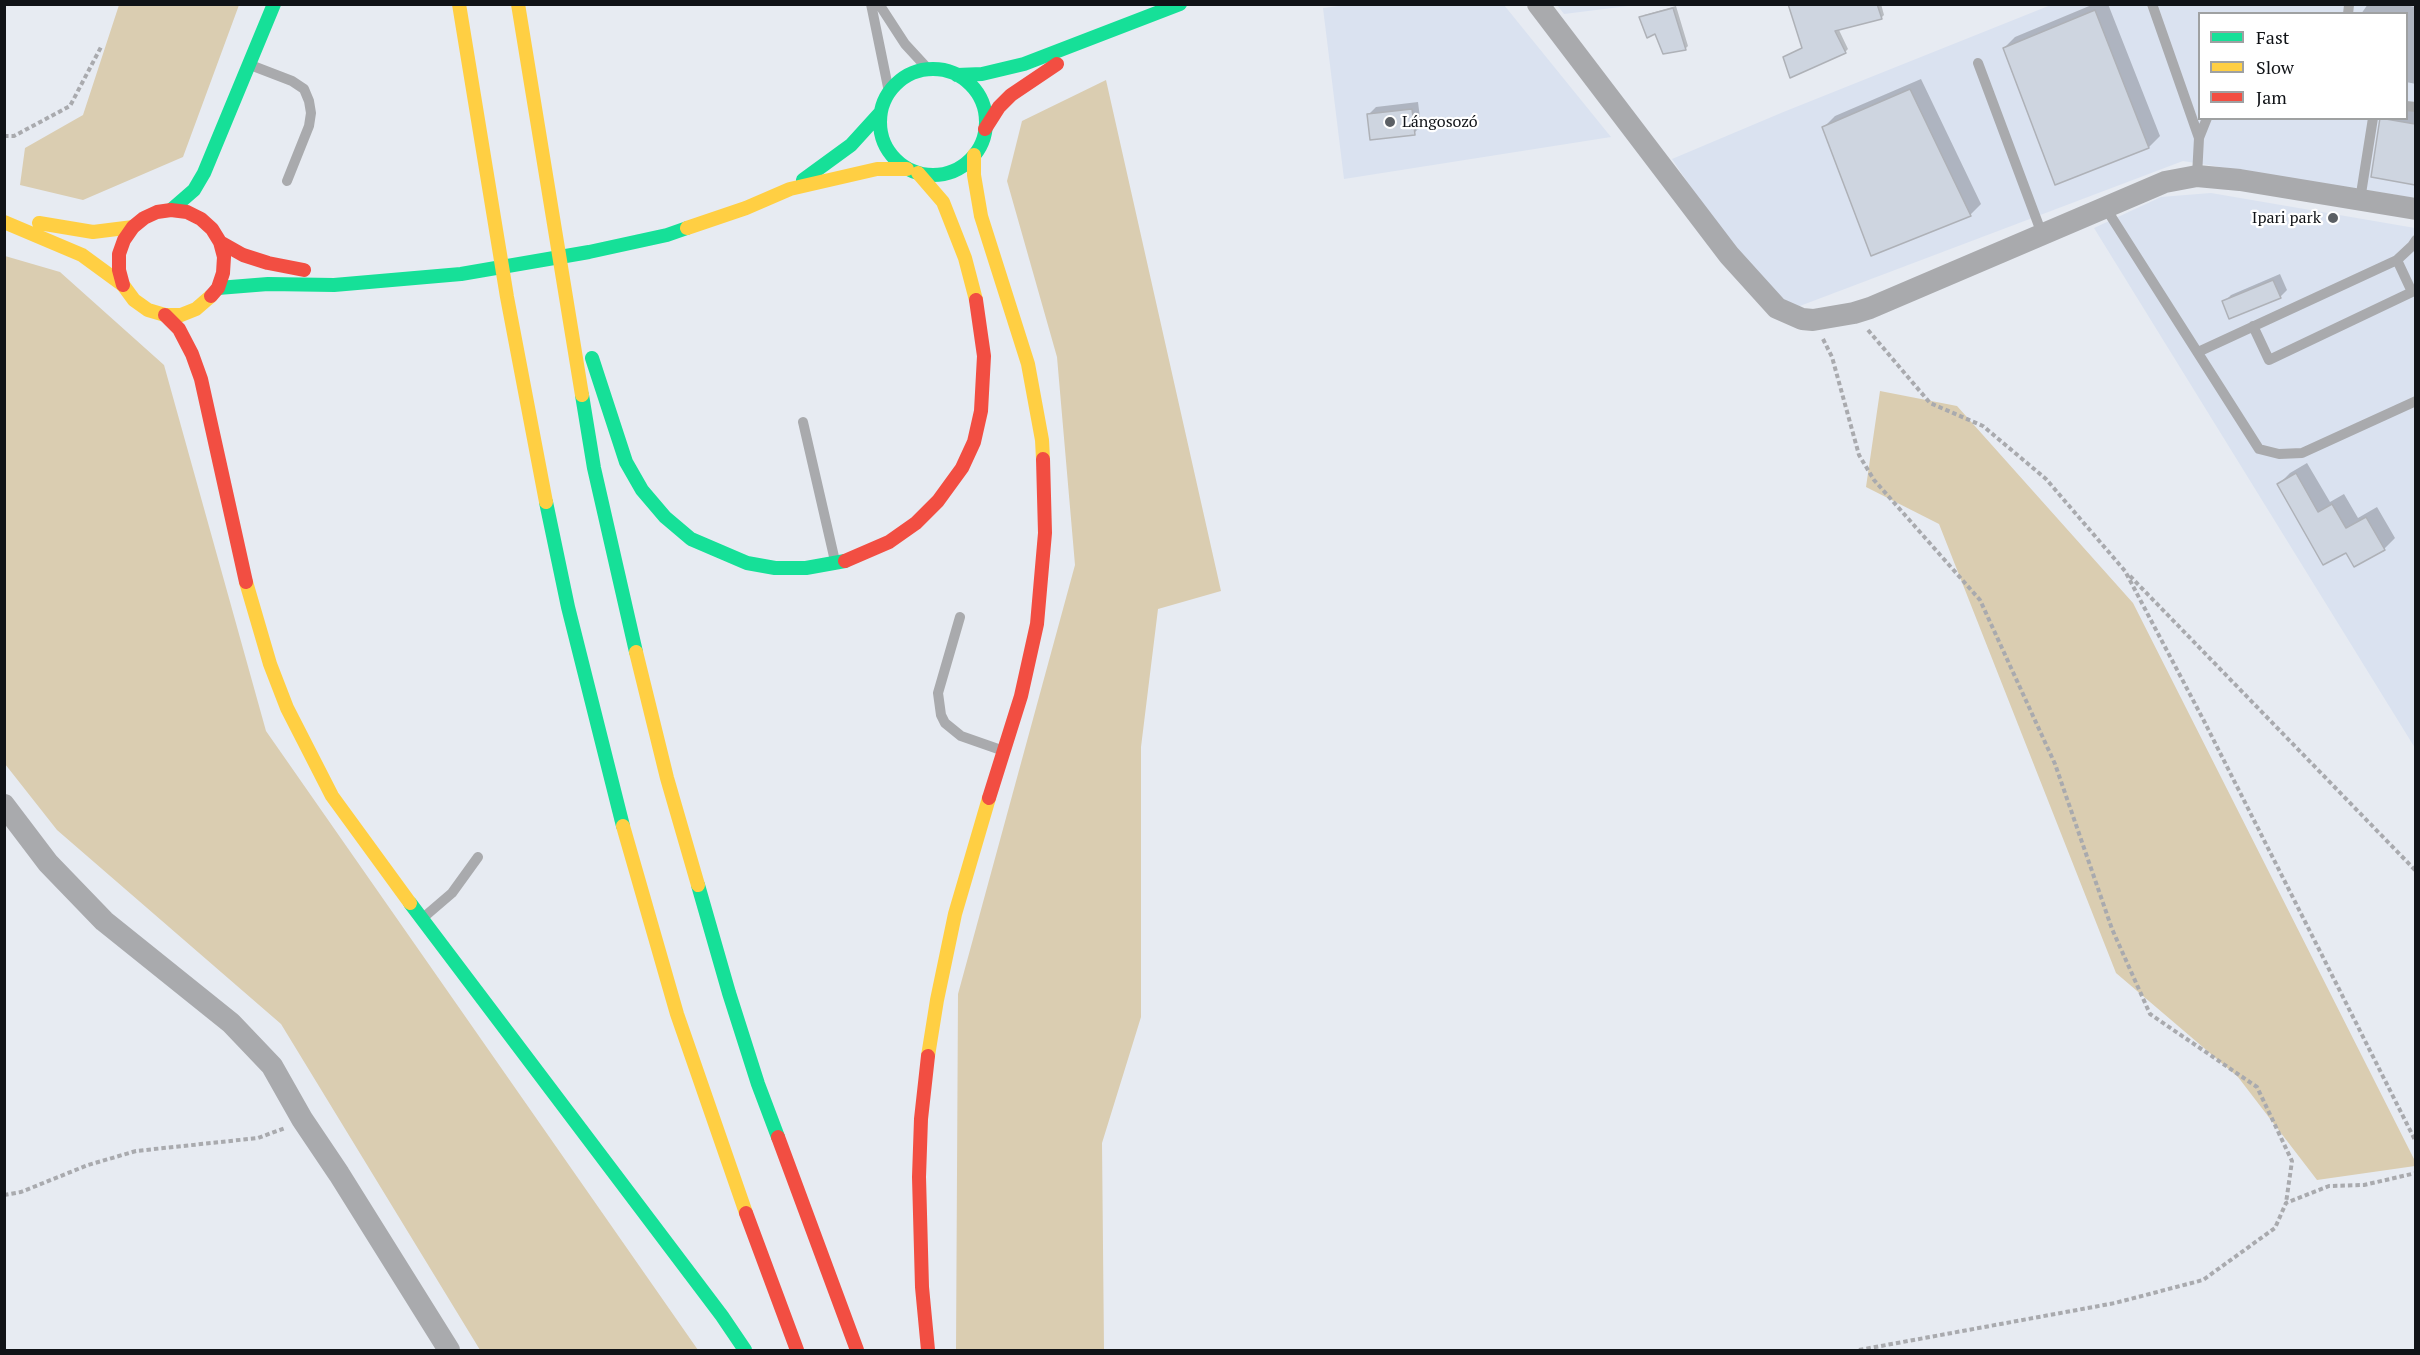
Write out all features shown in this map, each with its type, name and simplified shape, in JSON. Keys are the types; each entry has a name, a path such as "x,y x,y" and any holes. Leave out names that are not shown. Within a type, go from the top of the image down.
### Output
{"main road":[{"path":"171,210 189,195 204,173 274,4"},
{"path":"459,4 507,297 540,473 568,607 610,782 638,884 704,1096 797,1350"},
{"path":"518,4 555,242 594,468 624,604 667,778 729,993 787,1167 857,1350"},
{"path":"957,75 999,71 1100,36 1180,4"},
{"path":"985,129 999,107 1011,95 1100,36"},
{"path":"218,288 268,284 334,285 382,279 461,274 667,235 735,212 790,189 877,170 913,171 933,175 947,173 958,169 980,148 985,129 984,108 980,98 974,89 957,75 942,70 928,69 915,72 903,78 889,92 881,112 851,145 790,189"},
{"path":"555,242 626,462 642,490 665,517 691,539 747,563 775,568 806,568 836,564 863,555 889,542 916,523 938,501 962,468 974,442 981,411 984,356 974,288 943,202 934,189 913,171 898,162 887,149 881,135 881,112"},
{"path":"928,1350 922,1287 919,1176 921,1119 928,1059 937,1000 955,914 970,857 1021,696 1036,624 1044,553 1045,490 1042,440 1028,364 981,216 974,175 974,155"},
{"path":"4,222 82,255 123,285 134,300 148,310 165,315 181,315 196,309 218,288 223,273 224,258 220,242 212,229 201,219 187,212 171,210 157,212 144,218 133,227 124,240 119,254 119,270 123,285"},
{"path":"4,216 93,232 133,227"},
{"path":"220,242 243,255 268,263 382,279"},
{"path":"165,315 183,338 192,354 201,379 249,595 287,708 332,796 745,1350"}],"street":[{"path":"1538,4 1729,255 1777,308 1789,315 1813,320 1854,313 2165,182 2197,176 2240,180 2415,209"},
{"path":"4,805 48,863 104,921 231,1023 272,1066 302,1119 449,1350"}],"lane":[{"path":"871,4 889,92"},
{"path":"879,4 905,44 928,69"},
{"path":"2152,4 2199,138"},
{"path":"1978,63 2042,234"},
{"path":"250,65 292,81 304,90 309,101 310,120 287,181"},
{"path":"2197,176 2199,138 2206,120"},
{"path":"2360,200 2373,120"},
{"path":"2105,207 2259,449 2279,454 2302,453 2415,401"},
{"path":"2198,352 2397,260 2415,240"},
{"path":"2253,326 2269,360 2412,292 2397,260"},
{"path":"803,422 836,564"},
{"path":"960,617 938,693 941,715 945,723 961,736 1004,751"},
{"path":"422,919 452,893 478,857"}],"path":[{"path":"4,136 14,136 70,106 101,47"},
{"path":"1854,313 1930,403 1983,426 2046,479 2126,572 2415,872"},
{"path":"1813,320 1832,357 1849,421 1864,463 1874,480 1980,600 2055,764 2112,929 2150,1014 2257,1088 2292,1161 2286,1203 2276,1228 2203,1280 2115,1303 1859,1350"},
{"path":"2126,572 2204,719 2415,1142"},
{"path":"4,1195 21,1192 88,1165 136,1151 258,1138 302,1119"},
{"path":"2286,1203 2330,1186 2364,1185 2415,1173"}],"shaded area":[{"path":"1354,4 1504,5 1611,137 1344,179 1323,8"},
{"path":"119,5 239,5 183,157 83,200 20,185 25,148 83,115"},
{"path":"1557,5 1636,5 1564,14"},
{"path":"2051,5 2415,5 2415,198 2183,161 1776,315 1672,159"},
{"path":"1106,80 1221,591 1158,609 1141,747 1141,1017 1102,1143 1104,1350 956,1350 958,994 1075,565 1057,357 1007,181 1022,121"},
{"path":"2211,193 2415,228 2415,748 2094,228 2161,197"},
{"path":"5,256 60,272 164,365 266,731 698,1350 480,1350 281,1024 57,830 5,764"},
{"path":"1880,391 1957,406 2133,603 2415,1161 2415,1166 2317,1180 2238,1077 2116,973 1939,524 1866,487"}],"building":[{"path":"1788,4 1877,4 1882,19 1835,31 1846,53 1790,78 1783,57 1802,48"},
{"path":"1673,8 1686,50 1663,54 1655,34 1647,38 1639,17"},
{"path":"2095,10 2149,148 2055,185 2003,48"},
{"path":"1910,89 1971,216 1871,256 1822,127"},
{"path":"1412,109 1415,135 1370,140 1367,114"},
{"path":"2380,120 2415,124 2415,185 2371,177"},
{"path":"2273,280 2281,298 2229,319 2222,301"},
{"path":"2296,473 2318,512 2332,504 2346,528 2366,517 2385,550 2354,567 2346,553 2323,565 2277,484"}],"traffic: fast":[{"path":"171,210 194,190 204,173 274,4"},
{"path":"957,75 982,74 1024,64 1180,4"},
{"path":"933,69 953,73 970,85 982,102 986,122 982,142 970,159 953,171 933,175 913,171 896,159 884,142 880,122 884,102 896,85 913,73 933,69"},
{"path":"803,180 851,145 881,112"},
{"path":"218,288 268,284 334,285 461,274 589,252 667,235 687,228"},
{"path":"592,358 626,462 642,490 665,517 691,539 747,563 775,568 806,568 845,561"},
{"path":"582,395 594,468 636,652"},
{"path":"546,502 568,607 623,826"},
{"path":"698,885 729,993 758,1084 778,1137"},
{"path":"410,903 722,1316 745,1350"}],"traffic: slow":[{"path":"459,4 507,297 546,502"},
{"path":"518,4 582,395"},
{"path":"974,155 974,175 981,216 1028,364 1042,440 1043,459"},
{"path":"687,228 746,208 790,189 877,169 907,169"},
{"path":"918,173 943,202 965,258 976,300"},
{"path":"4,222 82,255 123,285 134,300 148,310 165,315 181,315 196,309 211,296"},
{"path":"39,223 93,232 133,227"},
{"path":"246,582 270,664 287,708 332,796 410,903"},
{"path":"636,652 667,778 698,885"},
{"path":"928,1056 955,914 989,798"},
{"path":"623,826 677,1014 746,1213"}],"traffic: jam":[{"path":"985,129 999,107 1011,95 1057,64"},
{"path":"123,285 119,270 119,254 124,240 133,227 144,218 157,212 171,210 187,212 201,219 212,229 220,242 224,257 223,273 218,288 211,296"},
{"path":"220,242 243,255 304,270"},
{"path":"845,561 889,542 916,523 938,501 962,468 974,442 981,411 984,356 976,300"},
{"path":"165,315 179,329 192,354 201,379 246,582"},
{"path":"989,798 1021,696 1037,624 1045,533 1043,459"},
{"path":"928,1056 921,1119 919,1177 922,1287 928,1350"},
{"path":"778,1137 857,1350"},
{"path":"746,1213 797,1350"}],"place":[{"name":"Lángosozó","path":"1390,122"},
{"name":"Ipari park","path":"2333,218"}]}
